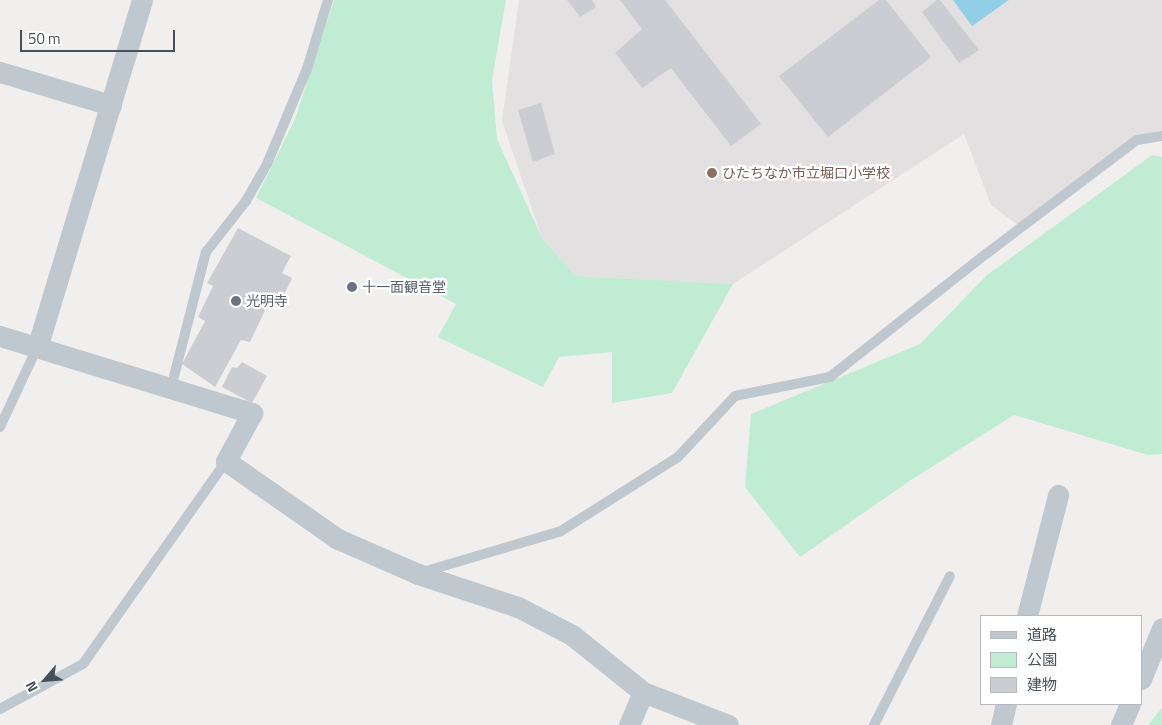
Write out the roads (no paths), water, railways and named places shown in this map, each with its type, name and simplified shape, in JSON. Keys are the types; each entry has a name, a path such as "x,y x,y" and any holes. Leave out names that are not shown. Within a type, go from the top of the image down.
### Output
{"street":[{"path":"37,348 142,0"},
{"path":"0,72 111,105"},
{"path":"0,336 252,412 226,461 338,539 418,574 518,607 572,635 643,692 728,725"},
{"path":"1027,615 1058,495"},
{"path":"1142,677 1162,628"},
{"path":"630,725 643,692"},
{"path":"1001,725 1006,705"},
{"path":"1121,725 1130,705"}],"lane":[{"path":"171,388 206,252 246,201 267,164 307,69 328,0"},
{"path":"418,574 561,531 678,457 735,396 830,377 986,254 1137,140 1162,136"},
{"path":"0,427 37,348"},
{"path":"0,709 83,664 226,461"},
{"path":"874,725 950,576"}],"water":[{"path":"953,0 1009,0 972,26"}],"place":[{"name":"ひたちなか市立堀口小学校","path":"712,173"},
{"name":"十一面観音堂","path":"352,287"},
{"name":"光明寺","path":"236,301"}]}
